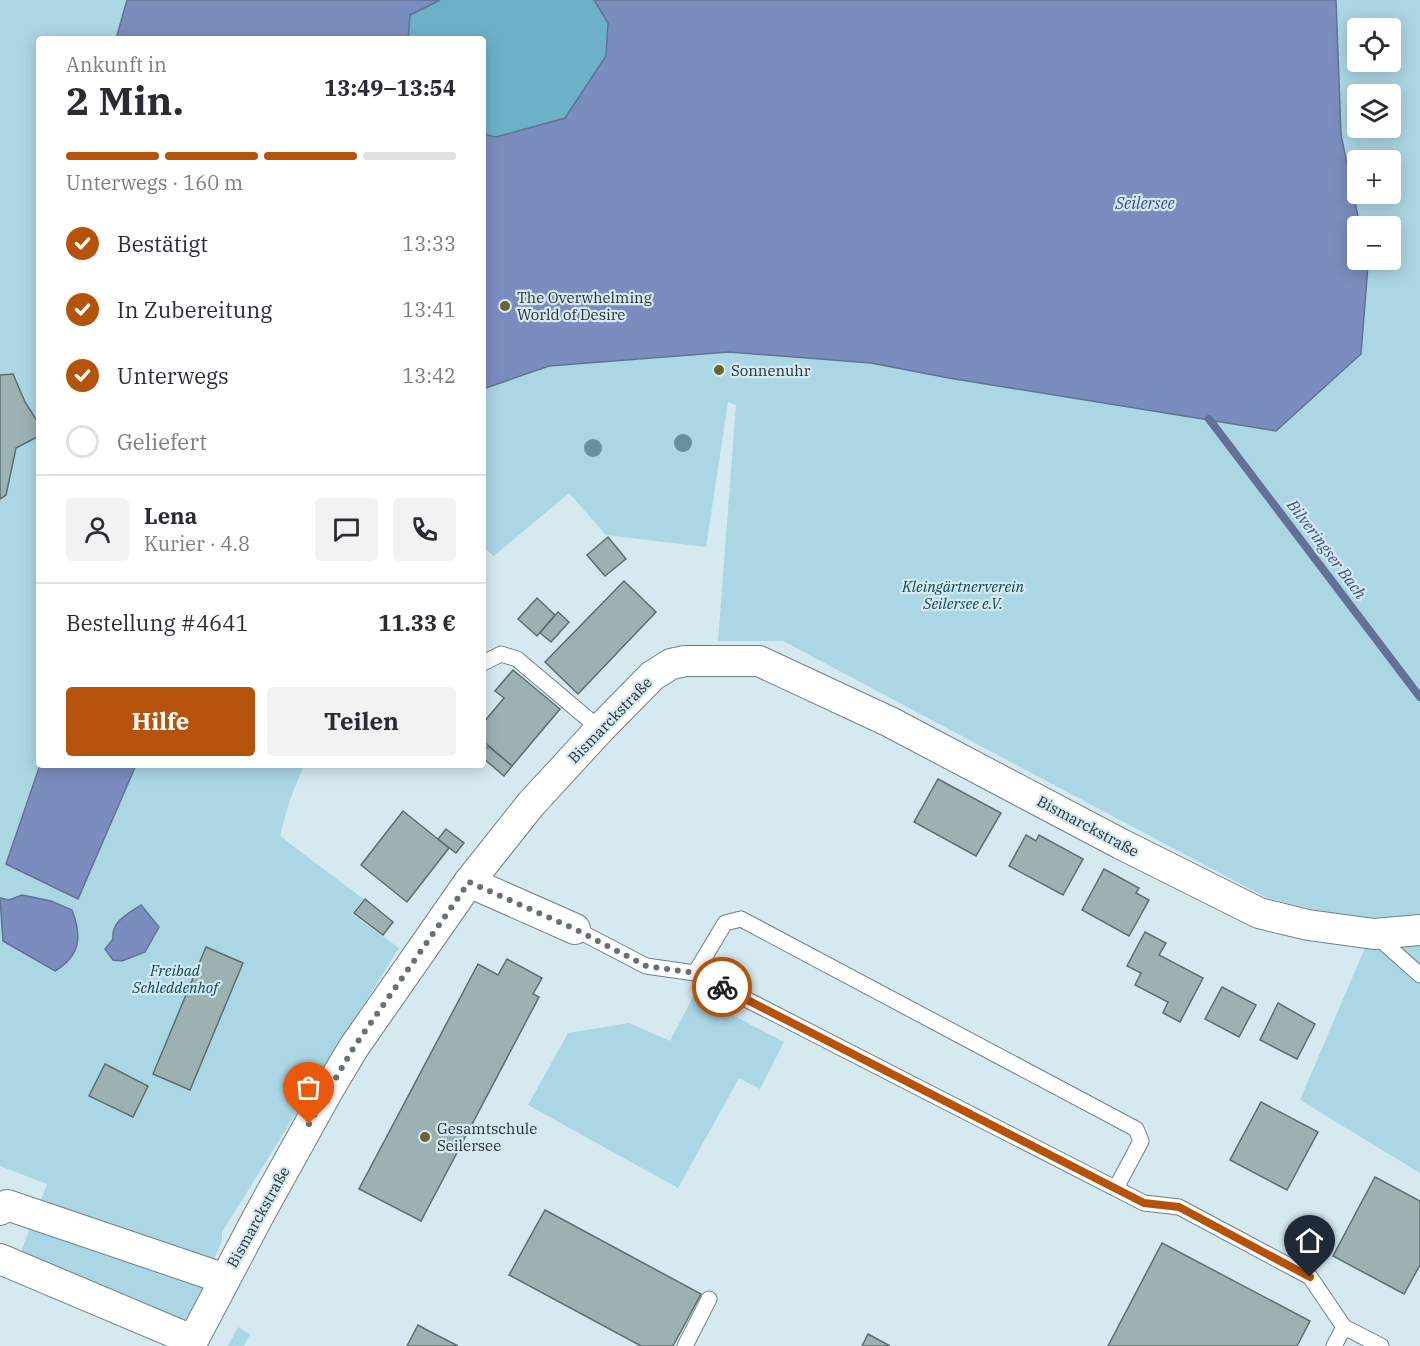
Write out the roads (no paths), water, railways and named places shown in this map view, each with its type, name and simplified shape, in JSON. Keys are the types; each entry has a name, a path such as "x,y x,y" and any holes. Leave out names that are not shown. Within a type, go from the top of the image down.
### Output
{"street":[{"name":"Bismarckstraße","path":"0,1259 191,1343 354,1047 469,882 531,804 600,729 652,676 671,664 685,661 759,661 890,722 1131,849 1259,913 1308,925 1374,934 1420,930"},
{"path":"469,882 575,929"},
{"path":"0,1210 7,1205 225,1279"}],"lane":[{"path":"486,662 501,654 517,659 600,729"},
{"path":"695,973 725,923 741,919 1136,1129 1141,1141 1116,1188"},
{"path":"575,929 646,966 695,973 1144,1203 1179,1207 1310,1277 1344,1327 1381,1346"},
{"path":"1374,934 1420,975"},
{"path":"685,1346 709,1299"},
{"path":"1334,1346 1344,1327"}],"water":[{"path":"127,0 440,0 410,15 408,36 117,36"},
{"name":"Seilersee","path":"594,0 1336,0 1341,135 1347,164 1347,204 1355,204 1358,216 1347,216 1347,270 1368,270 1361,354 1276,431 949,378 871,363 729,352 549,366 486,388 486,135 496,137 565,118 606,56 608,23"},
{"path":"39,768 135,768 78,899 6,864"},
{"path":"22,895 51,901 72,910 77,928 77,944 70,958 55,971 3,941 0,898 9,900"},
{"path":"141,905 159,927 145,952 122,961 113,960 105,949 113,939 115,927 121,919"}],"waterway":[{"name":"Bilveringser Bach","path":"1209,419 1420,697"}],"place":[{"name":"The Overwhelming World of Desire","path":"505,306"},
{"name":"Sonnenuhr","path":"719,370"},
{"name":"Gesamtschule Seilersee","path":"425,1137"}],"park label":[{"name":"Kleingärtnerverein Seilersee e.V.","path":"963,594"},
{"name":"Freibad Schleddenhof","path":"175,978"}]}
